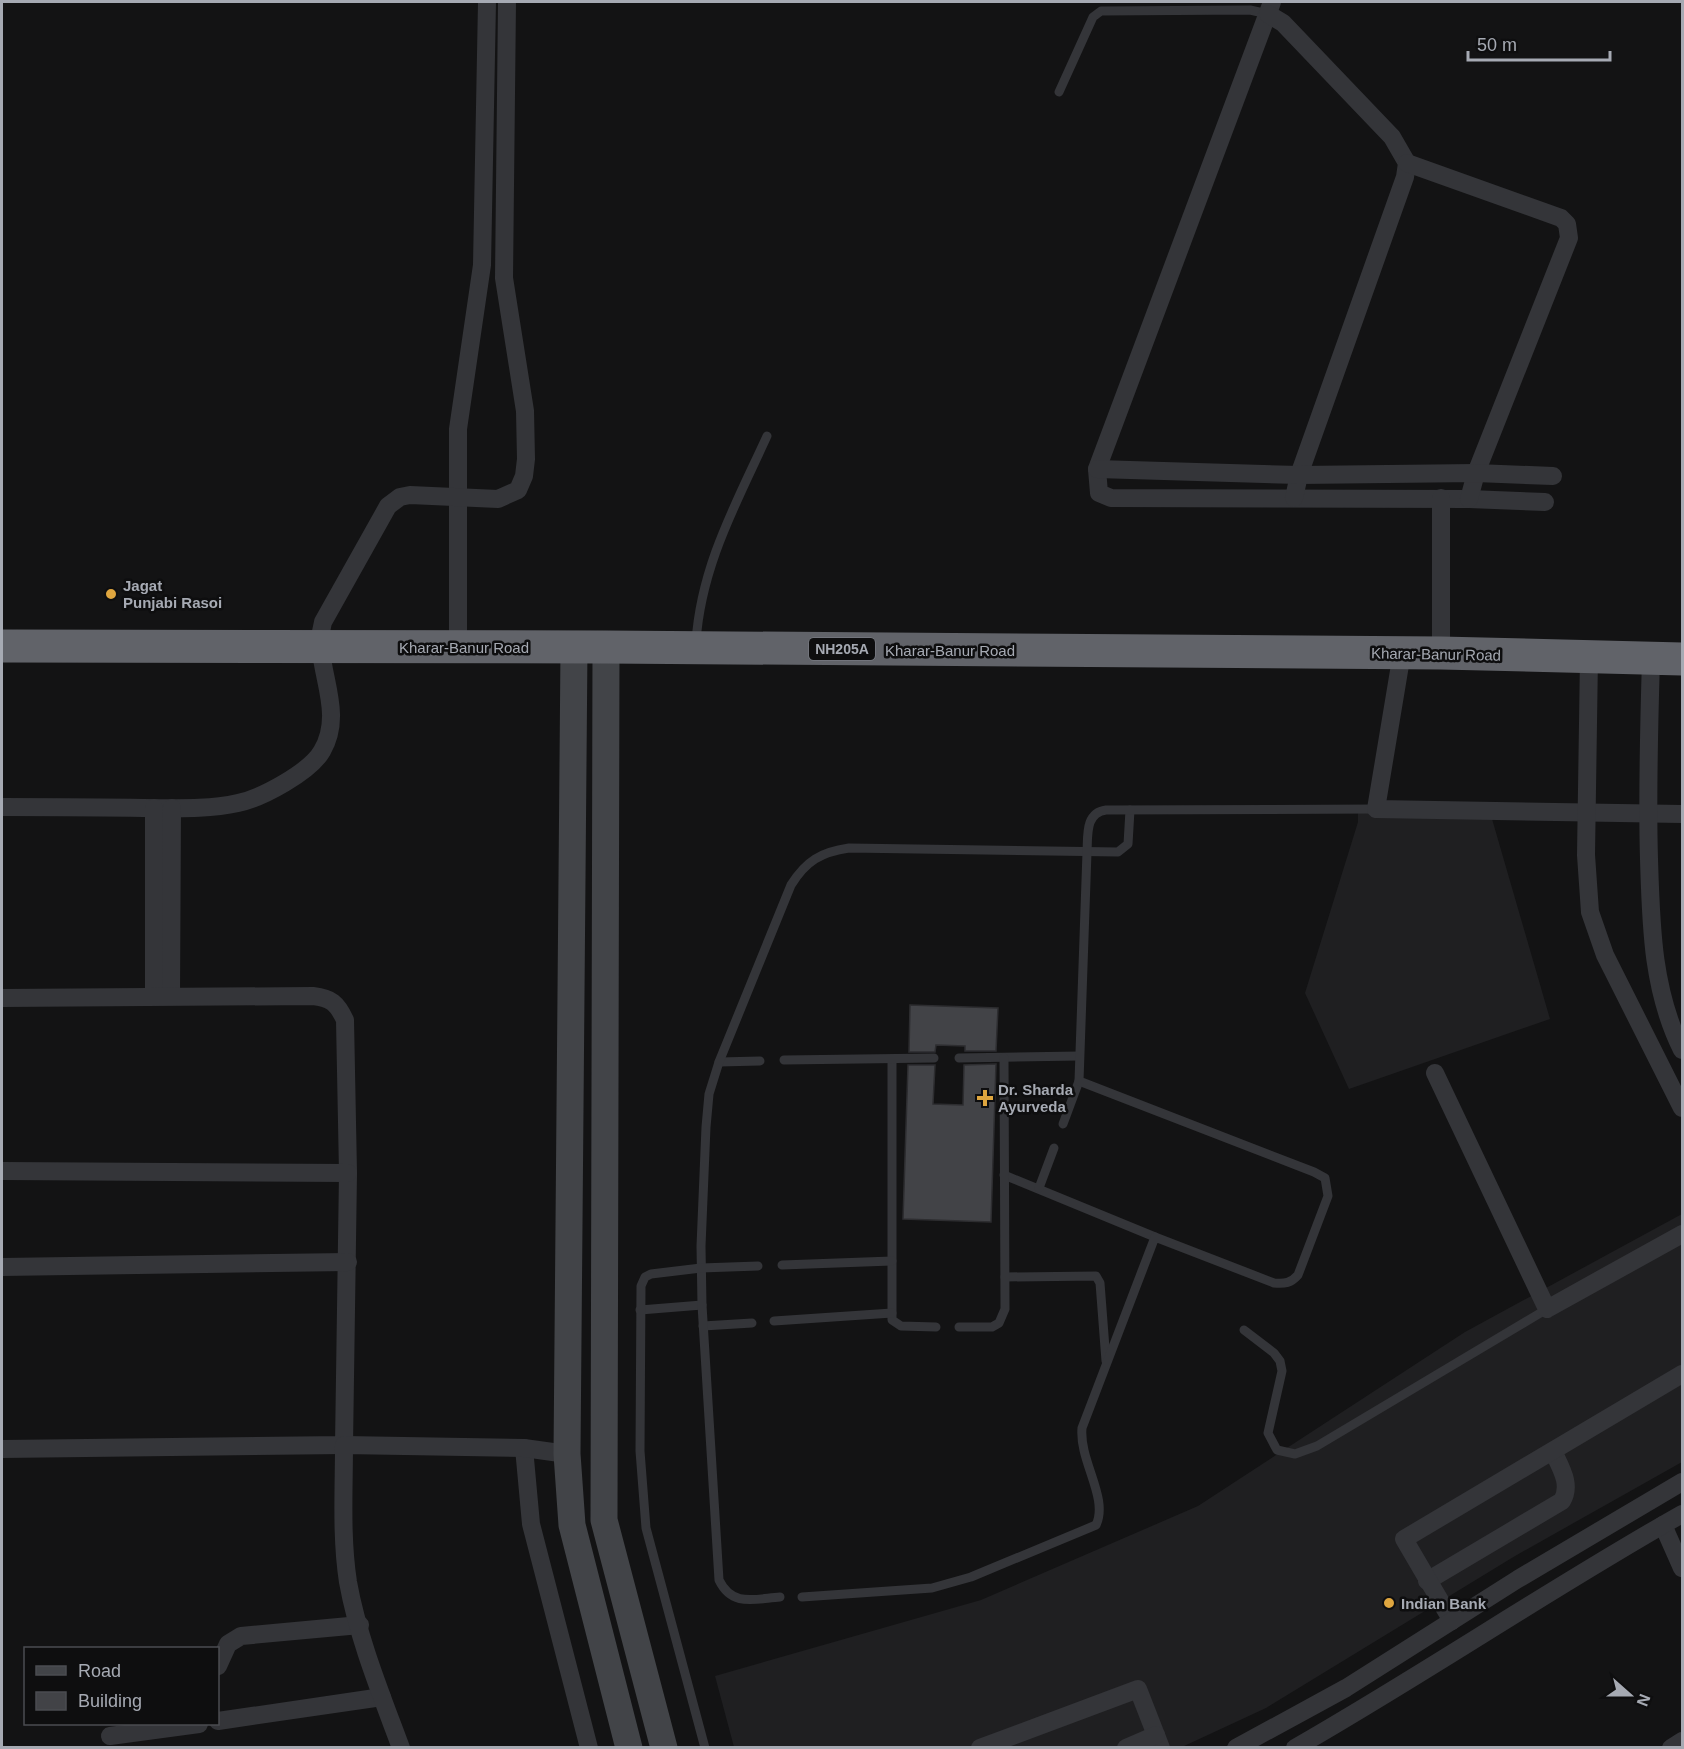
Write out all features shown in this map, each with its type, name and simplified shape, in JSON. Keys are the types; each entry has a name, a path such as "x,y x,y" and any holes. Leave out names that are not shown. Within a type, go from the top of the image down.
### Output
{"highway":[{"name":"Kharar-Banur Road","path":"2,646 458,646 1402,653 1683,659"}],"main road":[{"path":"574,647 567,1454 572,1525 629,1748"},
{"path":"606,647 604,1520 664,1748"}],"street":[{"path":"458,646 458,429 482,265 487,2"},
{"path":"2,807 217,807 264,795 307,767 322,751 330,726 331,700 319,646 323,622 388,506 400,496 498,499 518,490 524,476 526,459 521,381 504,278 507,2"},
{"path":"1294,498 1299,475 1405,177 1407,163 1392,137 1270,8 1097,469 1096,488 1099,494 1105,497 1294,498 1442,498 1545,502"},
{"path":"1407,163 1561,218 1569,230 1569,238 1476,473 1469,499"},
{"path":"1097,469 1299,475 1476,473 1553,476"},
{"path":"1441,654 1442,498"},
{"path":"1402,653 1376,809 1683,814"},
{"path":"1589,657 1587,882 1597,936 1683,1108"},
{"path":"1650,659 1648,814 1650,906 1657,978 1674,1034 1683,1050"},
{"path":"162,996 163,808"},
{"path":"2,998 313,996 328,998 339,1006 345,1020 348,1173 343,1532 348,1582 382,1697 401,1748"},
{"path":"1435,1073 1547,1309 1683,1234"},
{"path":"2,1171 348,1173"},
{"path":"2,1267 348,1262"},
{"path":"1452,1621 1404,1539 1683,1374"},
{"path":"2,1449 344,1444 524,1448 567,1454"},
{"path":"524,1448 531,1524 589,1748"},
{"path":"1427,1581 1563,1501 1567,1493 1567,1484 1553,1451"},
{"path":"1236,1748 1346,1688 1452,1621 1683,1482"},
{"path":"1295,1748 1360,1711 1531,1602 1683,1514"},
{"path":"1663,1525 1683,1568"},
{"path":"219,1664 228,1644 241,1636 360,1625"},
{"path":"980,1748 1002,1744 1138,1689 1158,1741 1126,1748"},
{"path":"219,1721 382,1697"},
{"path":"110,1736 187,1725"},
{"path":"1671,1748 1683,1741"}],"lane":[{"path":"1059,92 1093,17 1101,11 1270,8"},
{"path":"695,648 700,600 707,572 767,436"},
{"path":"1063,1124 1079,1081 1087,852 1092,816 1097,811 1106,810 1376,809"},
{"path":"780,1598 733,1598 725,1593 720,1580 701,1268 709,1094 719,1062 791,885 802,868 814,858 829,851 849,848 1118,852 1124,849 1129,838 1130,810"},
{"path":"960,1058 1079,1056"},
{"path":"784,1060 934,1058"},
{"path":"959,1327 992,1327 999,1323 1005,1308 1004,1058"},
{"path":"891,1059 892,1313 895,1324 901,1326 936,1327"},
{"path":"719,1062 760,1061"},
{"path":"1004,1175 1274,1283 1292,1282 1298,1275 1328,1196 1325,1178 1079,1081"},
{"path":"1039,1188 1054,1148"},
{"path":"802,1597 889,1593 932,1588 971,1577 1096,1525 1100,1516 1100,1502 1082,1452 1081,1439 1086,1413 1155,1237"},
{"path":"782,1265 892,1261"},
{"path":"705,1748 646,1528 641,1488 641,1287 645,1277 701,1268 758,1266"},
{"path":"1005,1277 1091,1275 1099,1279 1106,1363"},
{"path":"640,1311 702,1305"},
{"path":"1244,1330 1280,1361 1282,1371 1268,1433 1277,1450 1295,1454 1317,1446 1547,1309"},
{"path":"774,1321 892,1313"},
{"path":"703,1326 752,1323"}],"shaded area":[{"path":"1358,812 1490,812 1550,1019 1349,1089 1305,993 1358,822"},
{"path":"1682,1214 1682,1462 1515,1556 1266,1708 1182,1747 734,1747 715,1676 981,1600 1198,1506 1465,1332"}],"building":[{"path":"910,1005 998,1008 996,1051 965,1051 965,1046 936,1045 935,1052 909,1052"},
{"path":"996,1064 991,1222 903,1219 908,1065 935,1065 933,1104 963,1105 964,1065"}],"place":[{"name":"Jagat Punjabi Rasoi","path":"111,594"},
{"name":"Dr. Sharda Ayurveda","path":"985,1098"},
{"name":"Indian Bank","path":"1389,1603"}]}
